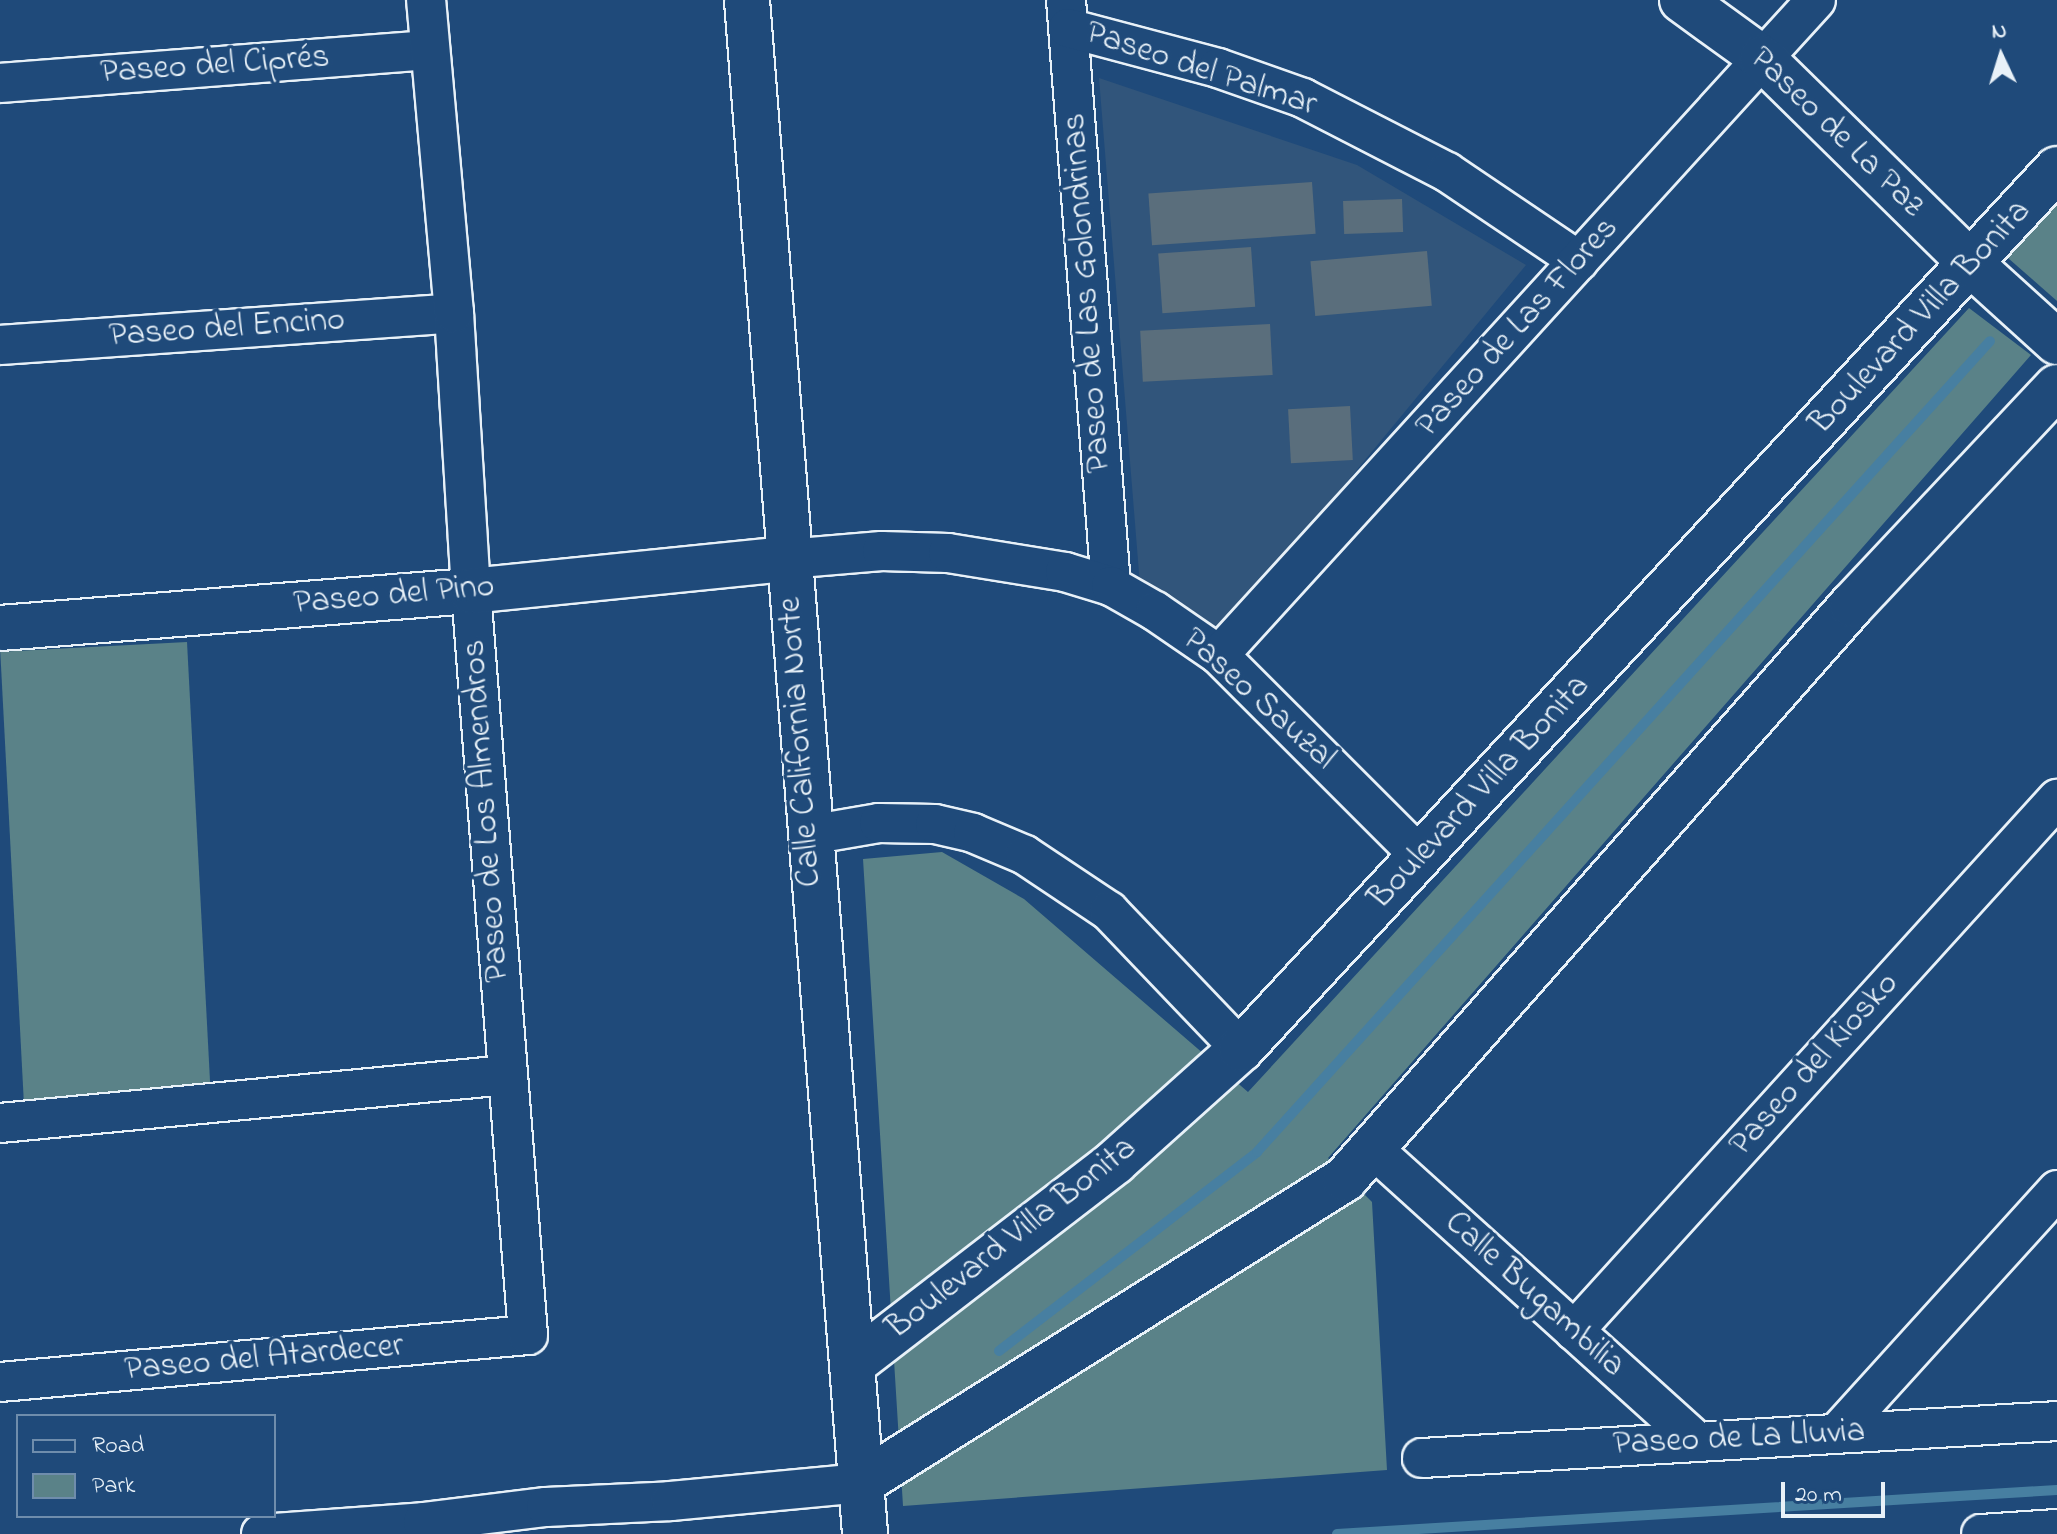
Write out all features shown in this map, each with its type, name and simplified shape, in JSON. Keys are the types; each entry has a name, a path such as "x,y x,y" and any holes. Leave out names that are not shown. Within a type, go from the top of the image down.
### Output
{"street":[{"name":"Paseo de Los Almendros","path":"426,0 454,313 471,591 528,1335"},
{"name":"Calle California Norte","path":"747,0 787,559 865,1534"},
{"name":"Paseo de La Paz","path":"1682,0 1762,58 1977,270 2057,342"},
{"name":"Paseo de Las Flores","path":"1219,655 1816,0"},
{"name":"Paseo del Palmar","path":"1067,14 1303,98 1447,172 1579,261"},
{"name":"Paseo de Las Golondrinas","path":"1067,14 1111,586"},
{"name":"Paseo del Ciprés","path":"0,83 430,50"},
{"name":"Boulevard Villa Bonita","path":"853,1364 1115,1162 1241,1049 1977,270 2057,169"},
{"name":"Paseo del Encino","path":"0,345 454,313"},
{"path":"261,1534 423,1522 546,1507 671,1501 861,1483 1345,1179 1852,605 2057,387"},
{"name":"Paseo Sauzal","path":"787,559 882,551 948,553 1065,572 1111,586 1155,611 1219,655 1421,857"},
{"name":"Paseo del Pino","path":"0,628 471,591 787,559"},
{"name":"Paseo del Kiosko","path":"1574,1331 2057,799"},
{"path":"809,835 879,823 935,824 973,833 1025,855 1109,911 1241,1049"},
{"path":"0,1123 507,1075"},
{"name":"Calle Bugambilia","path":"1372,1148 1696,1441"},
{"path":"1837,1433 2057,1190"},
{"name":"Paseo del Atardecer","path":"0,1382 528,1335"},
{"name":"Paseo de La Lluvia","path":"1422,1458 2057,1421"},
{"path":"1981,1534 2057,1529"}],"shaded area":[{"path":"1099,78 1357,165 1526,265 1223,632 1140,585"}],"green space":[{"path":"2057,186 2057,301 2000,251"},
{"path":"1969,308 2031,355 1328,1158 1372,1202 1387,1470 903,1506 863,859 942,852 1024,899 1248,1092"},
{"path":"187,642 211,1105 25,1115 0,652"}],"building":[{"path":"1312,182 1316,234 1152,245 1148,193"},
{"path":"1402,199 1403,232 1344,234 1343,201"},
{"path":"1251,247 1255,307 1162,313 1158,253"},
{"path":"1427,251 1432,306 1315,316 1310,261"},
{"path":"1270,324 1273,375 1143,382 1140,331"},
{"path":"1350,406 1353,460 1291,463 1288,409"}],"waterway":[{"path":"999,1351 1257,1152 1990,341"},
{"path":"1337,1534 2057,1490"}]}
